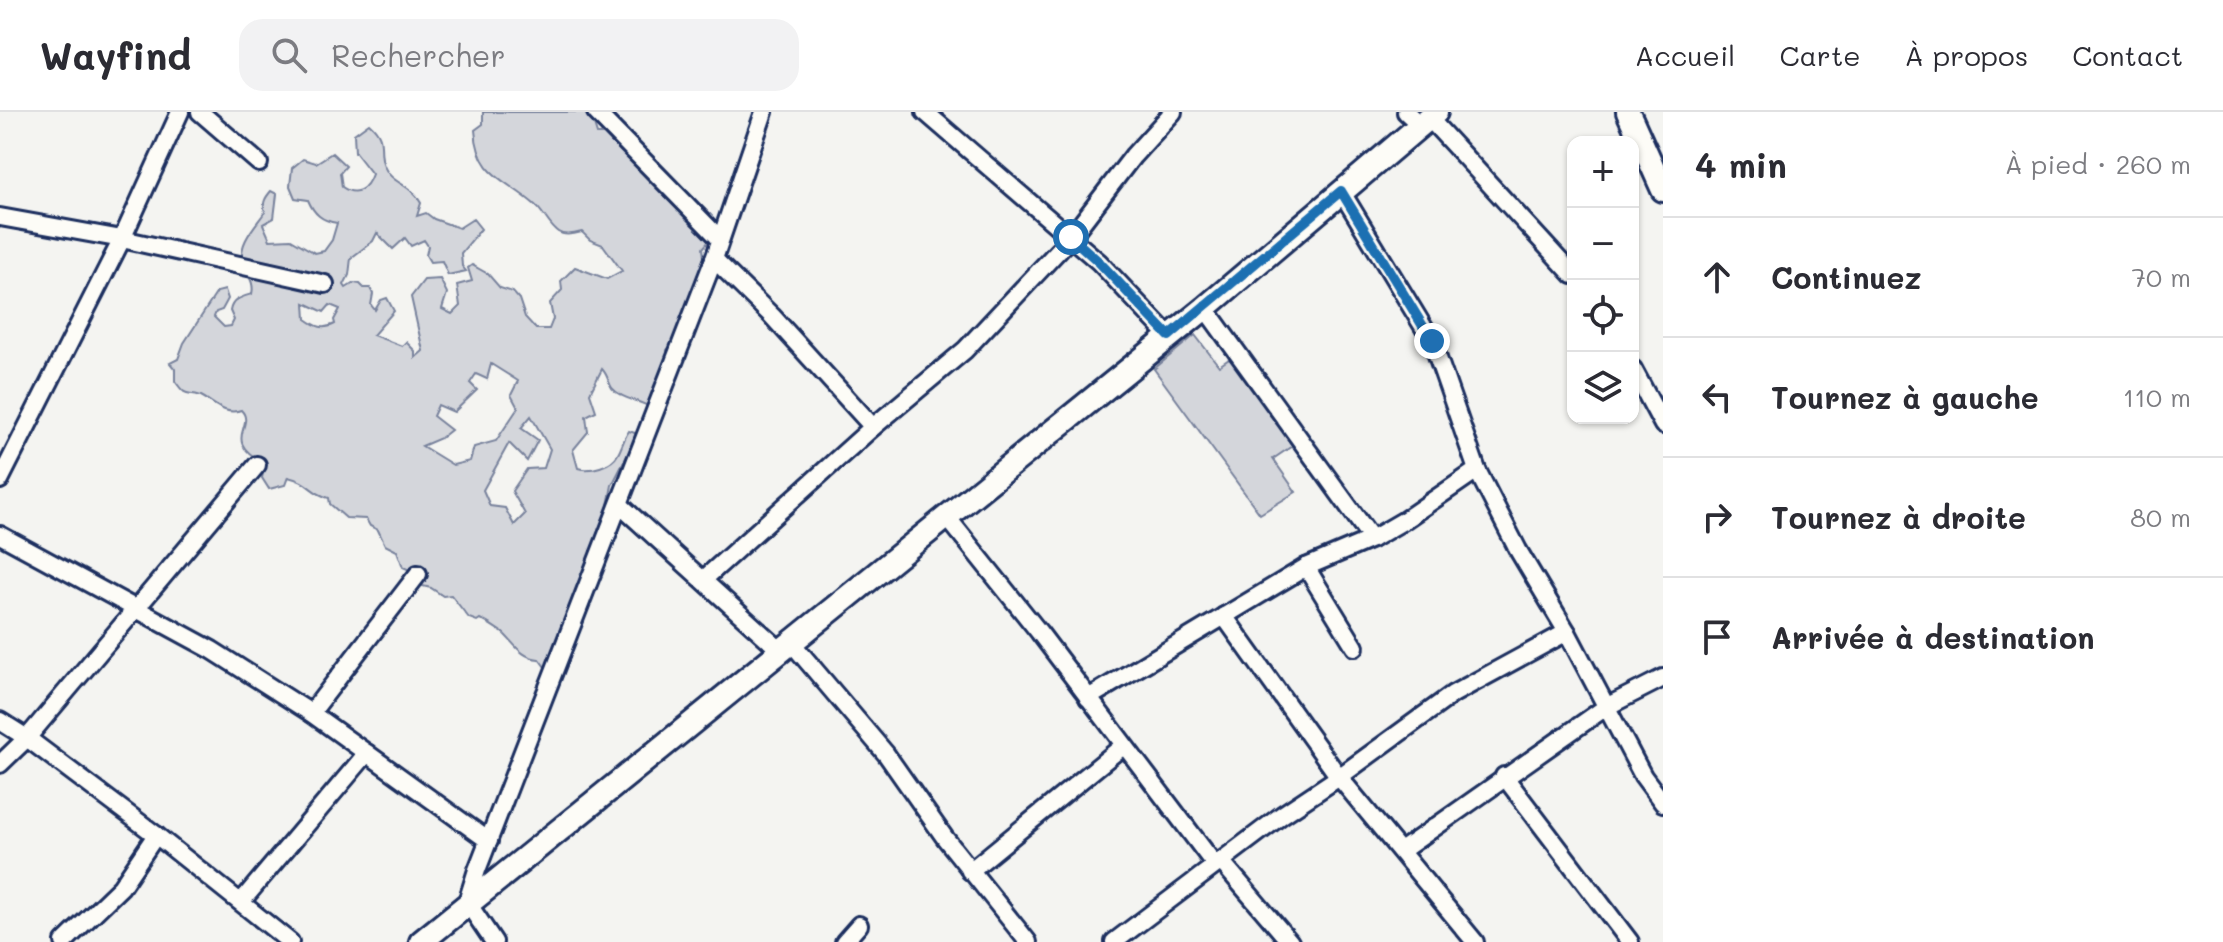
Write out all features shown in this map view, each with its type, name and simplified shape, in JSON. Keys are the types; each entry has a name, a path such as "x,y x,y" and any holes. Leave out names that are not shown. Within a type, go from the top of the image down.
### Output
{"street":[{"path":"0,480 122,239 180,112"},
{"path":"200,112 259,163"},
{"path":"596,112 720,239"},
{"path":"467,902 552,674 714,259 764,112"},
{"path":"925,112 1099,262 1169,336"},
{"path":"704,579 873,427 965,350 1071,237 1133,156 1173,112"},
{"path":"1628,112 1663,190"},
{"path":"421,942 1205,308 1422,117 1567,269"},
{"path":"1341,191 1432,341 1477,470 1643,776 1663,803"},
{"path":"0,217 122,239 325,284"},
{"path":"714,259 772,316 873,427"},
{"path":"1205,308 1372,539"},
{"path":"1639,380 1663,425"},
{"path":"0,764 27,738 257,465"},
{"path":"1088,698 1306,567 1372,539 1403,521 1477,470"},
{"path":"620,505 786,646 886,754 970,871 1028,942"},
{"path":"947,517 1123,746 1218,863 1290,942"},
{"path":"0,535 212,650 311,713 489,841"},
{"path":"1306,567 1355,647"},
{"path":"311,713 418,574"},
{"path":"1224,616 1339,777 1475,942"},
{"path":"1114,942 1453,694 1567,632"},
{"path":"1401,851 1606,707 1663,678"},
{"path":"0,721 156,835 290,942"},
{"path":"970,871 1123,746"},
{"path":"241,902 367,753"},
{"path":"1504,776 1630,942"},
{"path":"64,942 121,887 156,835"},
{"path":"467,902 494,942"},
{"path":"844,942 859,925"}],"shaded area":[{"path":"483,112 590,112 597,134 608,134 611,142 620,145 710,240 703,248 706,274 695,281 696,292 667,350 667,359 650,407 616,392 602,369 590,393 596,411 586,416 588,432 573,450 578,468 606,465 618,454 629,431 638,434 612,485 605,521 593,545 585,588 570,606 555,645 557,658 554,665 545,667 539,659 523,653 495,627 480,619 469,618 451,595 443,596 431,588 418,585 412,571 403,567 397,551 385,545 378,530 370,526 366,519 346,518 330,504 329,498 295,479 288,477 285,485 269,489 262,478 265,463 251,455 241,440 245,416 241,410 225,410 201,396 185,393 175,381 175,369 170,363 178,359 184,343 217,292 225,290 228,299 214,317 224,327 231,326 234,320 230,311 233,304 252,294 252,282 243,264 242,249 265,212 265,201 271,191 277,194 274,218 263,224 270,240 291,239 315,253 324,251 332,240 337,223 319,216 308,200 295,198 290,186 292,168 303,159 316,163 332,153 346,166 340,173 342,187 360,190 372,174 355,152 354,134 369,123 380,138 386,170 421,203 417,216 426,213 459,228 473,219 481,229 461,253 462,266 466,271 448,275 442,261 430,262 424,240 411,246 405,238 393,249 377,233 373,241 351,258 344,285 346,288 354,283 370,288 373,294 371,305 375,310 381,300 387,298 394,311 373,335 402,346 406,342 415,351 415,358 423,351 411,297 424,280 440,279 447,293 442,309 452,314 460,306 457,285 472,281 468,268 472,265 488,274 500,288 513,292 525,317 536,329 549,329 553,319 550,303 562,290 561,281 575,267 607,279 622,271 603,245 590,240 582,232 558,232 534,204 487,167 477,145 475,130 483,124","holes":["305,303 324,312 330,305 340,309 335,324 323,327 310,322 306,319","491,364 518,381 511,395 518,408 496,441 474,447 470,461 453,465 422,446 451,430 433,416 438,405 454,412 477,390 470,383 476,374 487,379","531,416 550,449 544,468 527,469 512,491 525,514 514,525 505,508 490,506 483,490 509,443 527,461 538,440 521,428"]},
{"path":"1195,335 1219,366 1235,355 1298,442 1273,459 1296,492 1260,514 1154,369"}],"route":[{"path":"1071,237 1169,336 1341,191 1432,341"}]}
